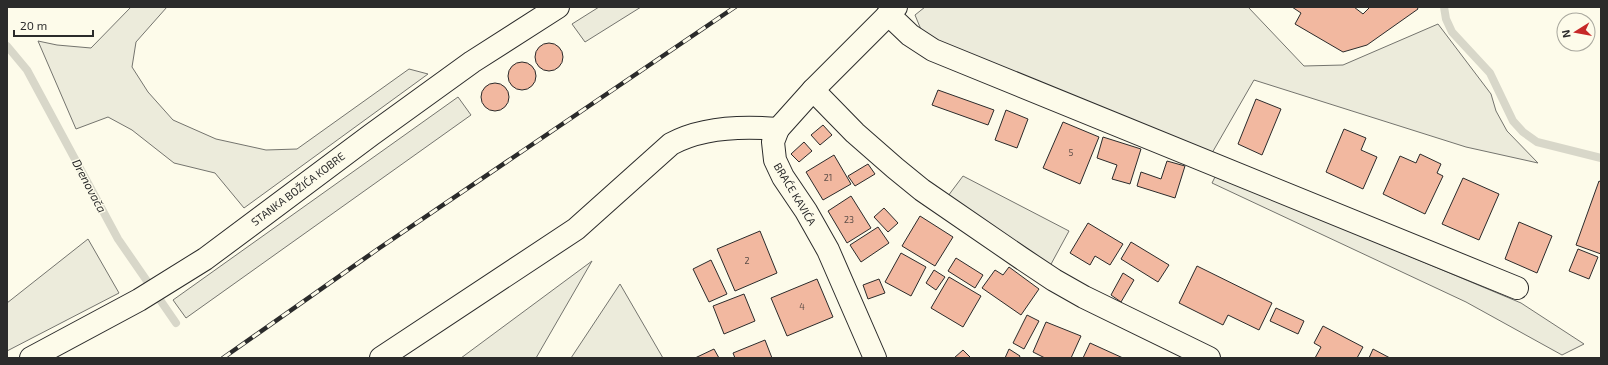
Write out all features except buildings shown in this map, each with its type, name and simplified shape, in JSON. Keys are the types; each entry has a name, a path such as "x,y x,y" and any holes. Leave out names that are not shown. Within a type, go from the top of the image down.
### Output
{"street":[{"name":"STANKA BOŽIĆA KOBRE","path":"31,358 139,300 205,259 371,135 472,62 558,7"},
{"name":"BRAĆE KAVIĆA","path":"875,358 828,250 806,211 783,177 775,160 773,142 778,129 813,90 892,11"},
{"path":"892,11 910,35 933,50 1517,288"},
{"path":"813,90 855,133 900,173 922,190 1054,280 1084,297 1209,358"},
{"path":"381,358 576,229 671,144 682,138 709,132 754,127 778,129"}],"shaded area":[{"path":"131,7 167,7 136,42 132,67 148,92 173,120 216,139 266,150 297,149 409,69 428,74 244,208 215,173 174,163 132,130 108,117 76,129 38,41 57,45 91,48"},
{"path":"599,7 641,7 585,42 572,24"},
{"path":"925,7 1248,7 1304,66 1343,65 1438,24 1491,94 1496,111 1507,131 1538,163 1466,147 1254,80 1212,153 932,40 922,32 915,15"},
{"path":"458,97 471,115 186,318 173,300"},
{"path":"1216,175 1521,303 1584,344 1562,355 1466,302 1212,183"},
{"path":"963,176 1069,231 1050,266 948,196"},
{"path":"88,239 119,293 7,351 7,303"},
{"path":"592,261 536,358 461,358"},
{"path":"620,284 663,358 571,358"}],"waterway":[{"path":"1444,7 1446,19 1452,32 1490,73 1513,121 1523,132 1537,142 1601,158"},
{"name":"Drenovača","path":"7,46 27,70 118,239 176,323"}],"railway":[{"path":"223,358 378,249 735,7"}]}
